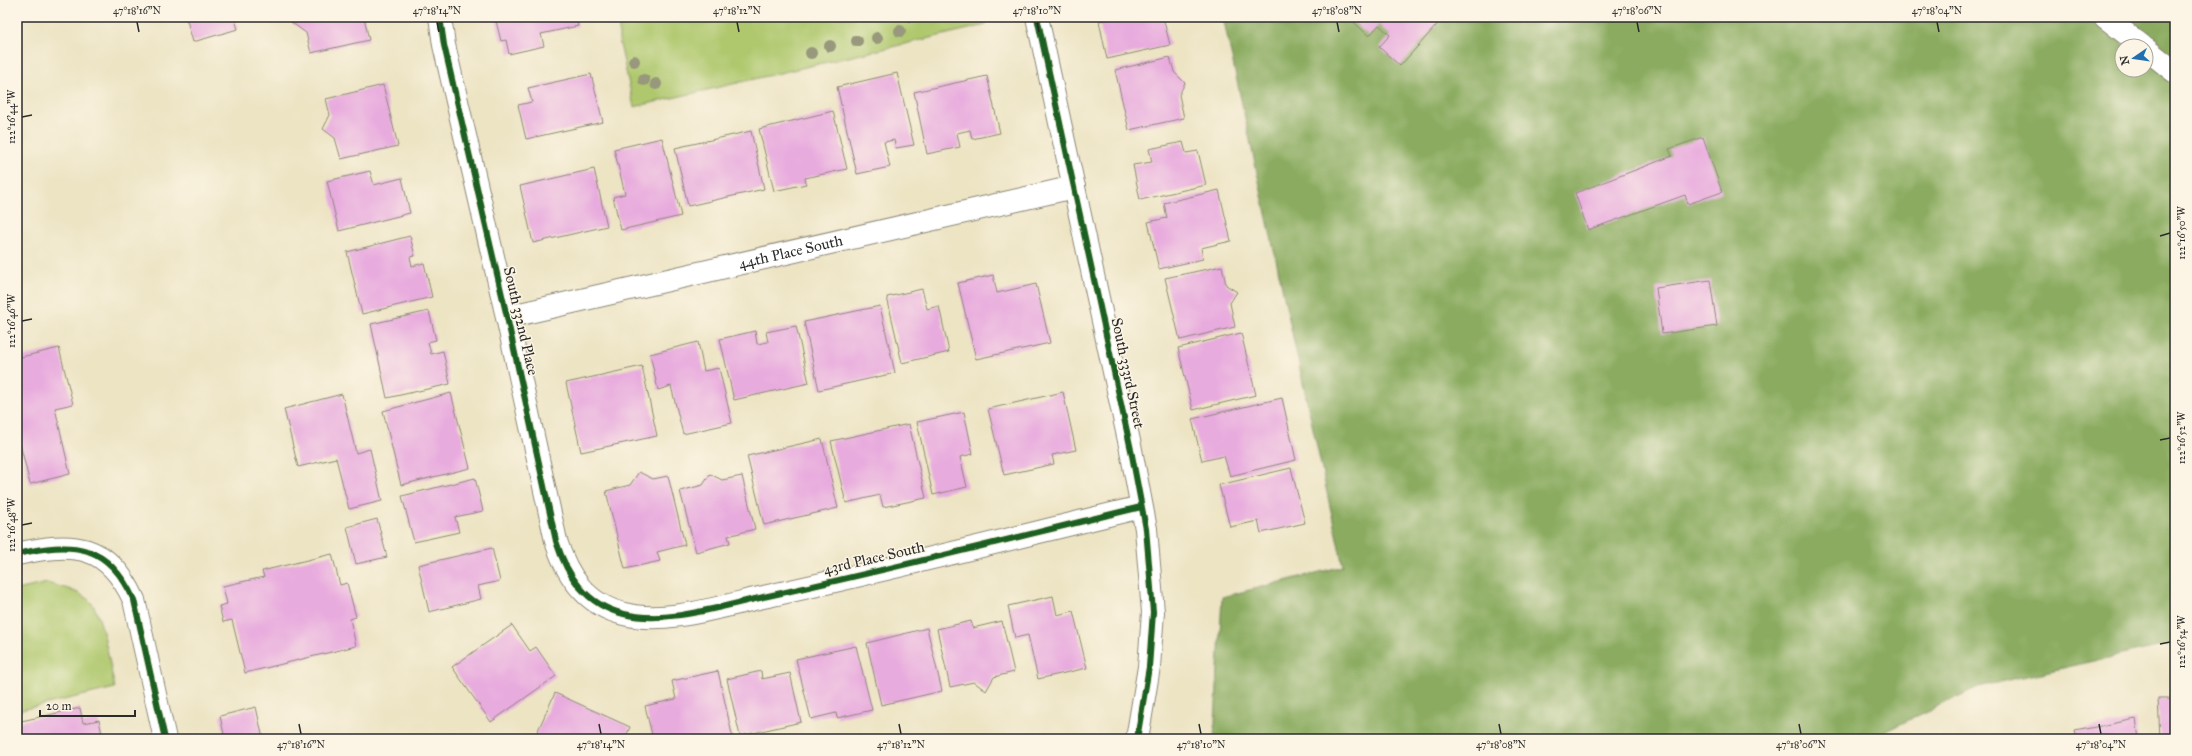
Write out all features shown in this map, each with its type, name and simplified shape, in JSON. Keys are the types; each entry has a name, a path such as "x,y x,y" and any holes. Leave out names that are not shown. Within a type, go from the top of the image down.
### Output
{"main road":[{"name":"South 332nd Place","path":"440,17 444,45 507,317 551,521 561,559 568,572 583,592 601,606 612,611"},
{"name":"South 333rd Street","path":"1037,17 1074,186 1141,508 1148,550 1153,612 1149,667 1137,739"},
{"path":"2105,17 2132,38"},
{"path":"2154,55 2175,72"},
{"name":"44th Place South","path":"507,317 1074,186"},
{"name":"43rd Place South","path":"612,611 630,616 649,617 703,610 801,589 1141,508"},
{"path":"17,554 41,548 66,546 87,551 106,560 125,580 134,600 165,739"}],"path":[{"path":"682,17 686,20 697,20 710,17"},
{"path":"907,17 909,21 926,17"}],"green space":[{"path":"619,17 985,17 986,25 634,107 619,40"},
{"path":"1223,17 2175,17 2175,643 1978,687 1869,739 1214,739 1222,597 1343,566"},
{"path":"47,583 69,589 79,594 89,600 94,607 102,628 115,688 17,711 17,590"}],"building":[{"path":"186,17 234,17 238,29 193,42"},
{"path":"295,17 364,17 369,40 311,53 306,33 291,22"},
{"path":"495,17 576,17 578,26 541,34 544,46 509,54 506,40 501,41"},
{"path":"1117,17 1163,17 1170,45 1107,59 1099,21"},
{"path":"1348,17 1444,17 1400,66 1379,47 1390,35 1379,25 1369,36"},
{"path":"1170,57 1174,72 1185,83 1179,95 1184,118 1129,130 1115,70"},
{"path":"897,73 914,145 896,148 894,140 884,142 890,167 857,174 837,87"},
{"path":"591,74 603,122 526,139 518,105 532,102 528,88"},
{"path":"987,76 1000,133 972,139 970,130 957,133 960,147 927,154 914,92"},
{"path":"383,85 398,146 341,159 335,138 323,129 330,115 326,99"},
{"path":"833,111 847,169 805,178 806,184 774,191 759,129"},
{"path":"751,131 764,189 688,206 675,148"},
{"path":"1703,137 1722,192 1688,204 1685,195 1588,230 1575,193 1672,156 1669,149"},
{"path":"662,138 681,216 621,230 613,197 625,194 614,149"},
{"path":"1183,142 1186,153 1198,151 1206,185 1140,200 1133,165 1152,162 1149,149"},
{"path":"594,169 607,226 533,243 520,186"},
{"path":"370,171 374,185 402,178 410,213 339,231 327,181"},
{"path":"1219,190 1231,241 1201,248 1203,259 1159,269 1148,222 1167,218 1164,203"},
{"path":"410,236 415,256 410,257 412,266 424,263 432,297 362,314 347,252"},
{"path":"1222,266 1226,285 1237,292 1230,303 1235,327 1180,340 1165,278"},
{"path":"993,275 997,293 1036,284 1050,343 976,359 958,283"},
{"path":"1710,280 1717,326 1662,334 1656,288"},
{"path":"922,289 927,309 939,306 949,352 902,363 887,297"},
{"path":"880,306 895,373 819,390 804,322"},
{"path":"429,311 436,340 428,342 431,354 443,351 450,384 387,398 371,324"},
{"path":"796,326 809,383 734,400 720,339 755,331 757,344 768,342 766,332"},
{"path":"1241,333 1256,395 1193,410 1178,348"},
{"path":"698,342 704,371 719,368 732,423 683,434 671,386 658,390 650,354"},
{"path":"59,348 73,404 55,408 70,474 30,484 17,431 17,358"},
{"path":"642,366 657,436 581,452 566,383"},
{"path":"1063,392 1076,450 1052,455 1054,464 1004,475 988,409"},
{"path":"451,393 470,468 401,485 383,411"},
{"path":"342,394 356,453 370,449 382,501 349,509 336,458 298,467 284,409"},
{"path":"1282,398 1296,460 1230,476 1224,456 1202,461 1192,419"},
{"path":"964,412 973,454 960,457 967,487 933,495 917,422"},
{"path":"909,424 926,498 883,507 880,495 846,503 831,441"},
{"path":"822,439 838,508 764,525 747,456"},
{"path":"1291,468 1305,523 1261,533 1258,521 1230,527 1219,485"},
{"path":"639,472 653,479 668,476 685,545 657,552 660,561 625,569 606,491 630,485"},
{"path":"710,474 722,480 742,476 755,529 728,536 730,543 696,552 680,491 703,485"},
{"path":"475,478 483,511 455,517 459,532 414,542 402,496"},
{"path":"377,519 387,557 356,564 347,527"},
{"path":"492,548 500,581 478,586 481,599 429,612 418,565"},
{"path":"332,554 340,585 347,583 356,617 350,619 356,646 245,673 232,620 223,622 219,606 227,604 223,586 264,577 262,571"},
{"path":"1053,596 1057,615 1073,611 1087,668 1038,679 1028,635 1015,638 1008,606"},
{"path":"971,621 973,628 1002,621 1014,672 994,677 986,691 974,682 950,687 937,629"},
{"path":"512,625 530,651 536,647 556,676 491,722 452,667"},
{"path":"927,628 942,691 881,705 867,643"},
{"path":"856,646 872,710 837,718 836,713 811,719 796,659"},
{"path":"718,671 733,739 653,739 645,706 676,699 672,681"},
{"path":"761,671 762,679 790,673 801,722 740,736 727,679"},
{"path":"555,693 630,727 625,739 534,739"},
{"path":"2158,698 2175,698 2175,739 2160,739"},
{"path":"256,707 263,739 225,739 220,716"},
{"path":"80,708 83,723 99,720 103,739 17,739 17,722"},
{"path":"2136,719 2139,739 2077,739 2075,731"}],"cycle path":[{"path":"440,17 444,45 507,317 556,541 572,577 580,587 599,604 611,610 641,617 677,616 715,609 815,586 1141,507"},
{"path":"1037,17 1131,450 1146,529 1153,612 1149,667 1137,739"},
{"path":"17,554 55,548 72,548 87,551 100,557 113,567 124,581 134,600 165,739"}]}
